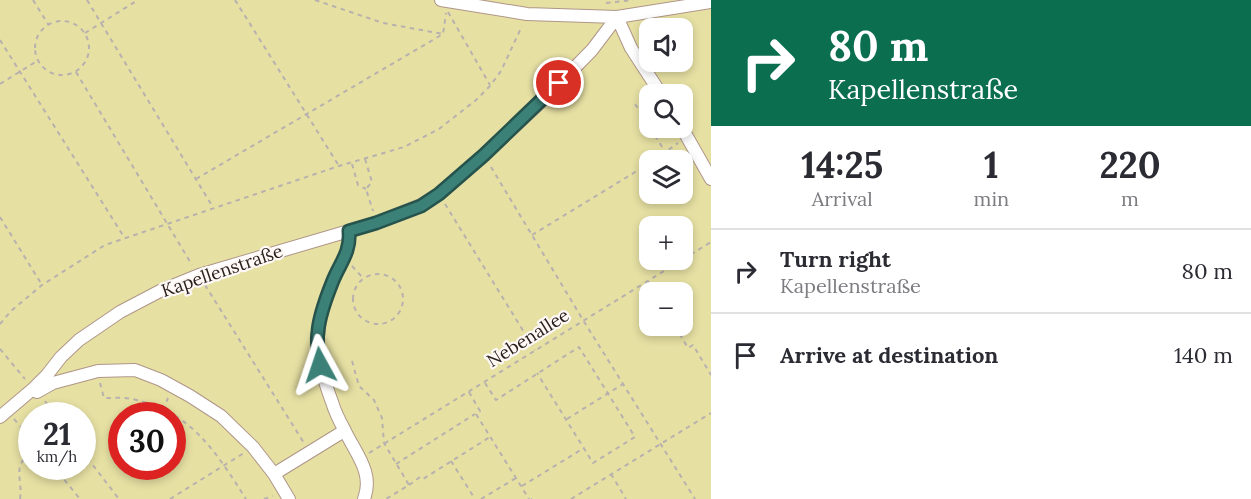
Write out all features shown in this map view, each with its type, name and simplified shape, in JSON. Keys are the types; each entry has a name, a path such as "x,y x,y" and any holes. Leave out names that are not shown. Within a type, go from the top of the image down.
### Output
{"street":[{"path":"441,0 527,14 617,17 711,2"},
{"path":"617,17 631,48 654,84"},
{"name":"Kapellenstraße","path":"4,414 34,388 79,340 120,312 159,291 199,275 376,223 421,206 439,194 484,155 543,100 592,50 617,17"},
{"path":"688,138 711,179"},
{"path":"349,231 350,242 333,280 317,333 320,365 332,402 367,476 364,499"},
{"name":"Kapellenstraße","path":"22,399 53,383 98,371 135,370 161,380 221,416 253,447 274,474 289,499"},
{"path":"274,474 344,431"}],"path":[{"path":"33,0 48,24"},
{"path":"87,0 214,209"},
{"path":"85,33 138,0"},
{"path":"235,0 339,166"},
{"path":"315,0 383,23 443,34"},
{"path":"599,4 633,0"},
{"path":"443,34 447,10 490,86"},
{"path":"0,324 42,285 105,245 339,166 404,147 438,129 476,100 490,86 501,70 527,14"},
{"path":"64,21 79,27 85,33 90,50 83,66 76,72 62,76 55,75 42,67 35,53 35,45 37,37 48,24 64,21"},
{"path":"196,179 443,34"},
{"path":"0,40 124,237"},
{"path":"0,84 38,61"},
{"path":"76,72 309,453"},
{"path":"635,104 639,110"},
{"path":"669,150 680,138"},
{"path":"484,155 583,320 695,499"},
{"path":"365,159 372,182 366,189"},
{"path":"351,163 358,185 366,189 376,223"},
{"path":"532,235 639,170"},
{"path":"439,194 535,350"},
{"path":"0,217 42,285"},
{"name":"Nebenallee","path":"360,458 711,242"},
{"path":"370,275 386,275 393,278 402,291 402,307 398,314 385,323 376,324 361,317 353,301 357,285 363,278 370,275"},
{"path":"681,336 688,348 693,345 711,375"},
{"path":"484,382 496,400 537,373 579,347 635,437 593,463 537,373"},
{"path":"0,349 34,388"},
{"path":"352,361 359,386 374,400 382,418 384,443 409,484"},
{"path":"98,371 104,398 130,399 157,406 180,419 203,438 246,499"},
{"path":"566,420 623,384"},
{"path":"396,464 480,411 469,392"},
{"path":"571,499 711,412"},
{"path":"4,414 18,427"},
{"path":"476,414 531,499"},
{"path":"386,499 490,437"},
{"path":"170,499 253,447"},
{"path":"522,487 584,448"},
{"path":"451,461 474,499"},
{"path":"96,469 119,499"},
{"path":"611,474 626,499"},
{"path":"481,499 516,478"},
{"path":"19,480 20,499"},
{"path":"65,480 80,499"}],"shaded area":[{"path":"0,0 711,0 711,499 0,499"}],"route":[{"path":"320,365 317,333 333,280 350,242 349,231 421,206 439,194 484,155 559,83"}]}
